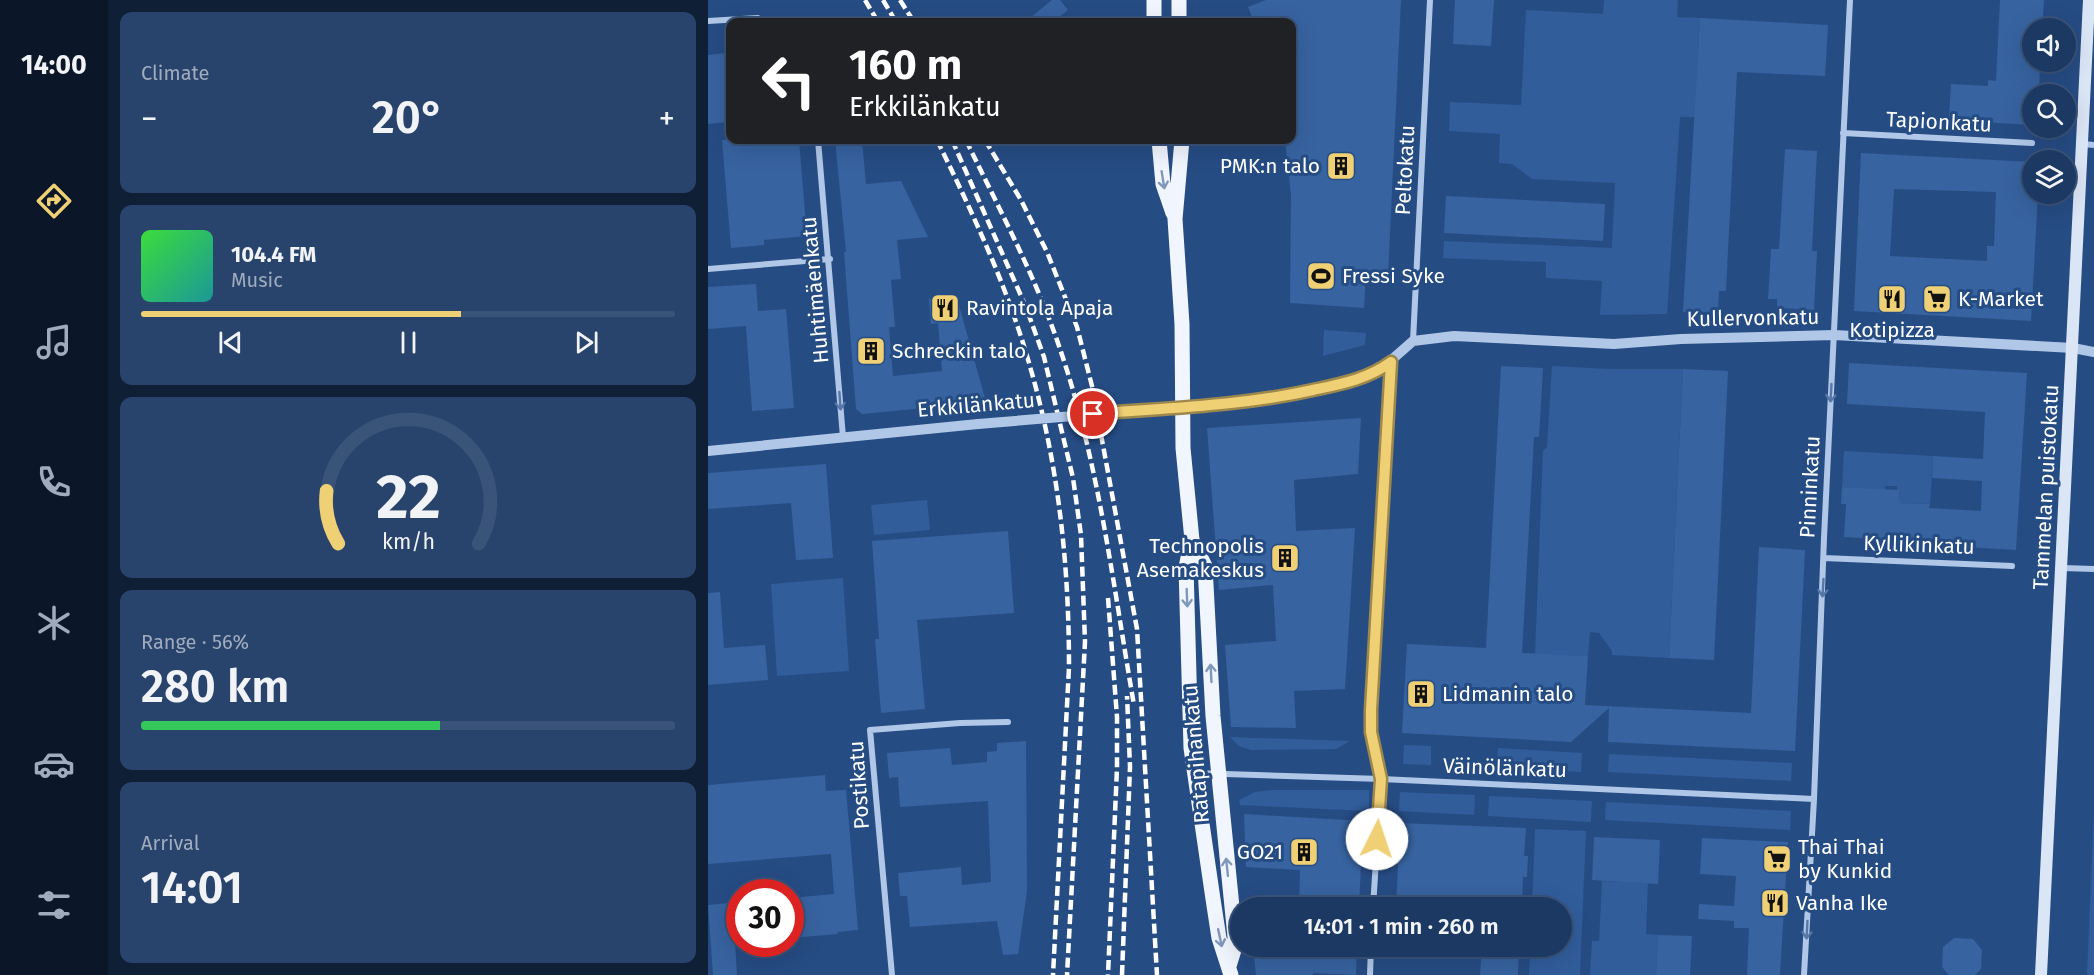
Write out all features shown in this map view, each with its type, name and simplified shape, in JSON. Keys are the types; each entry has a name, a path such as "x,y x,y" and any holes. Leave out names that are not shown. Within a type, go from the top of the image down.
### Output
{"main road":[{"path":"1154,0 1154,18"},
{"path":"1179,0 1179,18"},
{"name":"Tammelan puistokatu","path":"2041,975 2073,348 2088,145 2089,0"},
{"name":"Ratapihankatu","path":"1159,144 1163,184 1175,219"},
{"name":"Ratapihankatu","path":"1182,144 1175,219 1182,324 1183,448 1192,540 1186,567 1190,718 1194,773 1216,918 1230,971"},
{"name":"Ratapihankatu","path":"1192,540 1204,566 1213,716 1235,937 1230,971"}],"street":[{"name":"Peltokatu","path":"1413,341 1430,0"},
{"name":"Pinninkatu","path":"1804,975 1850,0"},
{"path":"708,21 726,20"},
{"name":"Tapionkatu","path":"1843,134 2032,143"},
{"name":"Huhtimäenkatu","path":"818,144 830,259 843,437"},
{"path":"708,269 830,259"},
{"name":"Kullervonkatu","path":"1413,341 1454,336 1614,344 1681,339 1834,335 2073,348 2094,352"},
{"name":"Erkkilänkatu","path":"708,451 1287,396 1349,382 1380,370 1413,341"},
{"path":"1374,897 1381,779 1371,732 1391,362"},
{"name":"Kyllikinkatu","path":"1824,558 2012,566"},
{"path":"2062,568 2094,569"},
{"name":"Postikatu","path":"892,975 870,730 1008,722"},
{"name":"Väinölänkatu","path":"1194,773 1381,779 1814,799"},
{"path":"1370,975 1371,957"}],"shaded area":[{"path":"1604,0 1678,0 1677,17 1700,18 1695,117 1680,117 1667,314 1600,315 1602,281 1546,278 1546,262 1443,258 1444,241 1612,248 1615,183 1532,179 1512,164 1499,163 1500,134 1449,131 1450,102 1521,105 1526,10 1603,14"},
{"path":"1324,330 1366,333 1365,345 1323,356"},
{"path":"1552,366 1683,369 1669,658 1612,655 1612,651 1599,633 1590,632 1588,656 1535,654 1543,451 1547,447"},
{"path":"1844,451 1933,456 1930,504 1900,503 1897,486 1885,486 1885,490 1842,487"},
{"path":"927,500 930,530 874,535 871,505"},
{"path":"843,578 849,671 777,676 771,584"},
{"path":"1230,737 1350,741 1336,749 1251,750 1239,746"},
{"path":"1404,745 1431,746 1431,765 1403,764"},
{"path":"1498,748 1582,753 1581,772 1497,768"},
{"path":"1609,754 1792,763 1791,781 1608,772"},
{"path":"1369,790 1369,811 1240,805 1239,800 1255,792"},
{"path":"1400,792 1475,795 1474,815 1399,811"},
{"path":"1489,796 1592,801 1591,822 1488,816"},
{"path":"1606,802 1791,811 1790,830 1605,820"},
{"path":"2094,811 2094,975 2087,975 2093,832"},
{"path":"1535,829 1586,831 1580,975 1529,975 1530,957 1572,957 1572,897 1532,897"},
{"path":"1602,881 1648,883 1646,934 1658,935 1656,975 1590,975 1592,941 1599,941"}],"building":[{"path":"1052,0 1060,0 1068,10 1058,18 1030,18"},
{"name":"PMK:n talo","path":"1266,0 1401,0 1388,276 1366,274 1364,308 1290,303 1291,195 1285,144 1296,144 1296,18 1252,18 1248,7"},
{"path":"1455,0 1494,0 1491,46 1453,44"},
{"path":"2000,0 2044,0 2043,18 2022,18 2022,72 2040,72 2039,84 2022,84 2022,124 1949,120 1951,84 1988,86 1988,80 1996,81"},
{"path":"1700,18 1828,25 1825,76 1737,72 1726,291 1719,291 1718,313 1683,312"},
{"path":"726,53 726,122 708,124 708,55"},
{"path":"722,140 726,140 726,144 799,144 807,236 764,240 764,245 731,248"},
{"path":"835,144 862,144 866,184 901,181 928,237 897,240 901,279 891,280 895,327 889,327 893,376 942,371 938,323 931,324 929,299 957,298 986,402 862,414 856,409 844,252 846,252"},
{"path":"1785,149 1817,151 1812,251 1817,251 1814,310 1777,308 1777,299 1768,299 1771,249 1779,249"},
{"path":"1861,153 2022,161 2022,204 2037,204 2031,321 1854,311","holes":["1894,189 1996,192 1994,246 1987,246 1987,261 1890,256"]},
{"path":"1446,196 1605,204 1603,241 1444,233"},
{"path":"756,284 758,311 786,309 794,408 752,411 746,326 708,329 708,287"},
{"path":"1849,363 2027,373 2016,550 1897,543 1897,540 1844,537 1846,504 1841,504 1842,487 1899,490 1900,503 1930,504 1929,508 1981,511 1982,481 1932,478 1933,456 1983,459 1985,412 1847,404"},
{"path":"1501,366 1543,368 1539,437 1534,437 1522,653 1588,656 1585,705 1751,713 1759,547 1805,550 1795,751 1608,742 1609,708 1571,742 1402,733 1407,644 1486,648"},
{"path":"1683,369 1728,371 1714,660 1669,658"},
{"name":"Technopolis Asemakeskus","path":"1361,418 1358,474 1294,480 1296,531 1355,528 1345,689 1294,691 1296,728 1231,727 1225,645 1276,641 1273,585 1219,590 1207,428"},
{"path":"826,464 833,558 796,560 791,503 708,509 708,473"},
{"path":"1008,531 1014,613 917,620 925,709 881,713 875,639 879,639 872,541"},
{"path":"720,592 724,648 765,645 768,680 708,685 708,593"},
{"path":"1026,741 1027,891 1018,954 1003,955 997,921 910,927 907,896 900,896 898,873 961,867 962,885 991,882 988,801 900,807 898,777 889,778 887,753 950,748 952,765 987,762 987,752 997,751 997,743"},
{"path":"825,775 826,791 846,790 858,930 804,937 804,897 834,894 831,854 708,864 708,785"},
{"name":"GO21","path":"1244,814 1363,821 1360,897 1299,897 1300,870 1246,867"},
{"path":"1400,823 1526,828 1524,856 1528,856 1527,877 1523,877 1522,897 1397,897"},
{"path":"1594,837 1660,840 1658,884 1592,880"},
{"path":"1702,838 1788,842 1780,975 1747,975 1749,928 1734,928 1734,921 1698,919 1699,904 1734,906 1736,876 1700,874"},
{"path":"726,903 726,957 736,957 737,975 713,975 708,905"},
{"path":"1658,935 1692,936 1690,975 1656,975"},
{"path":"1954,938 1973,939 1982,950 1981,969 1975,975 1949,975 1942,967 1943,947"},
{"path":"1254,957 1357,957 1356,975 1313,973 1313,975 1256,975"},
{"path":"1481,957 1519,957 1518,975 1480,975"}],"railway":[{"path":"865,0 876,18"},
{"path":"883,0 894,18"},
{"path":"900,0 911,18"},
{"path":"939,144 989,253 1022,340 1041,407 1061,517 1069,629 1069,667 1053,975"},
{"path":"954,144 1026,307 1044,357 1073,478 1081,535 1085,642 1067,975"},
{"path":"968,144 1039,293 1073,390 1104,524 1134,705"},
{"path":"987,144 1021,200 1047,252 1077,327 1092,386 1137,629 1157,975"},
{"path":"1108,598 1117,717 1108,975"},
{"path":"1122,975 1130,767 1127,696"}],"place":[{"name":"PMK:n talo","path":"1341,166"},
{"name":"Fressi Syke","path":"1321,276"},
{"name":"Kotipizza","path":"1892,299"},
{"name":"K-Market","path":"1937,299"},
{"name":"Ravintola Apaja","path":"945,308"},
{"name":"Schreckin talo","path":"871,351"},
{"name":"Technopolis Asemakeskus","path":"1285,558"},
{"name":"Lidmanin talo","path":"1421,694"},
{"name":"GO21","path":"1304,852"},
{"name":"Thai Thai by Kunkid","path":"1777,859"},
{"name":"Vanha Ike","path":"1775,903"}],"route":[{"path":"1093,414 1242,402 1287,396 1349,382 1380,370 1391,362 1384,447 1371,710 1371,732 1381,779 1377,839"}]}
